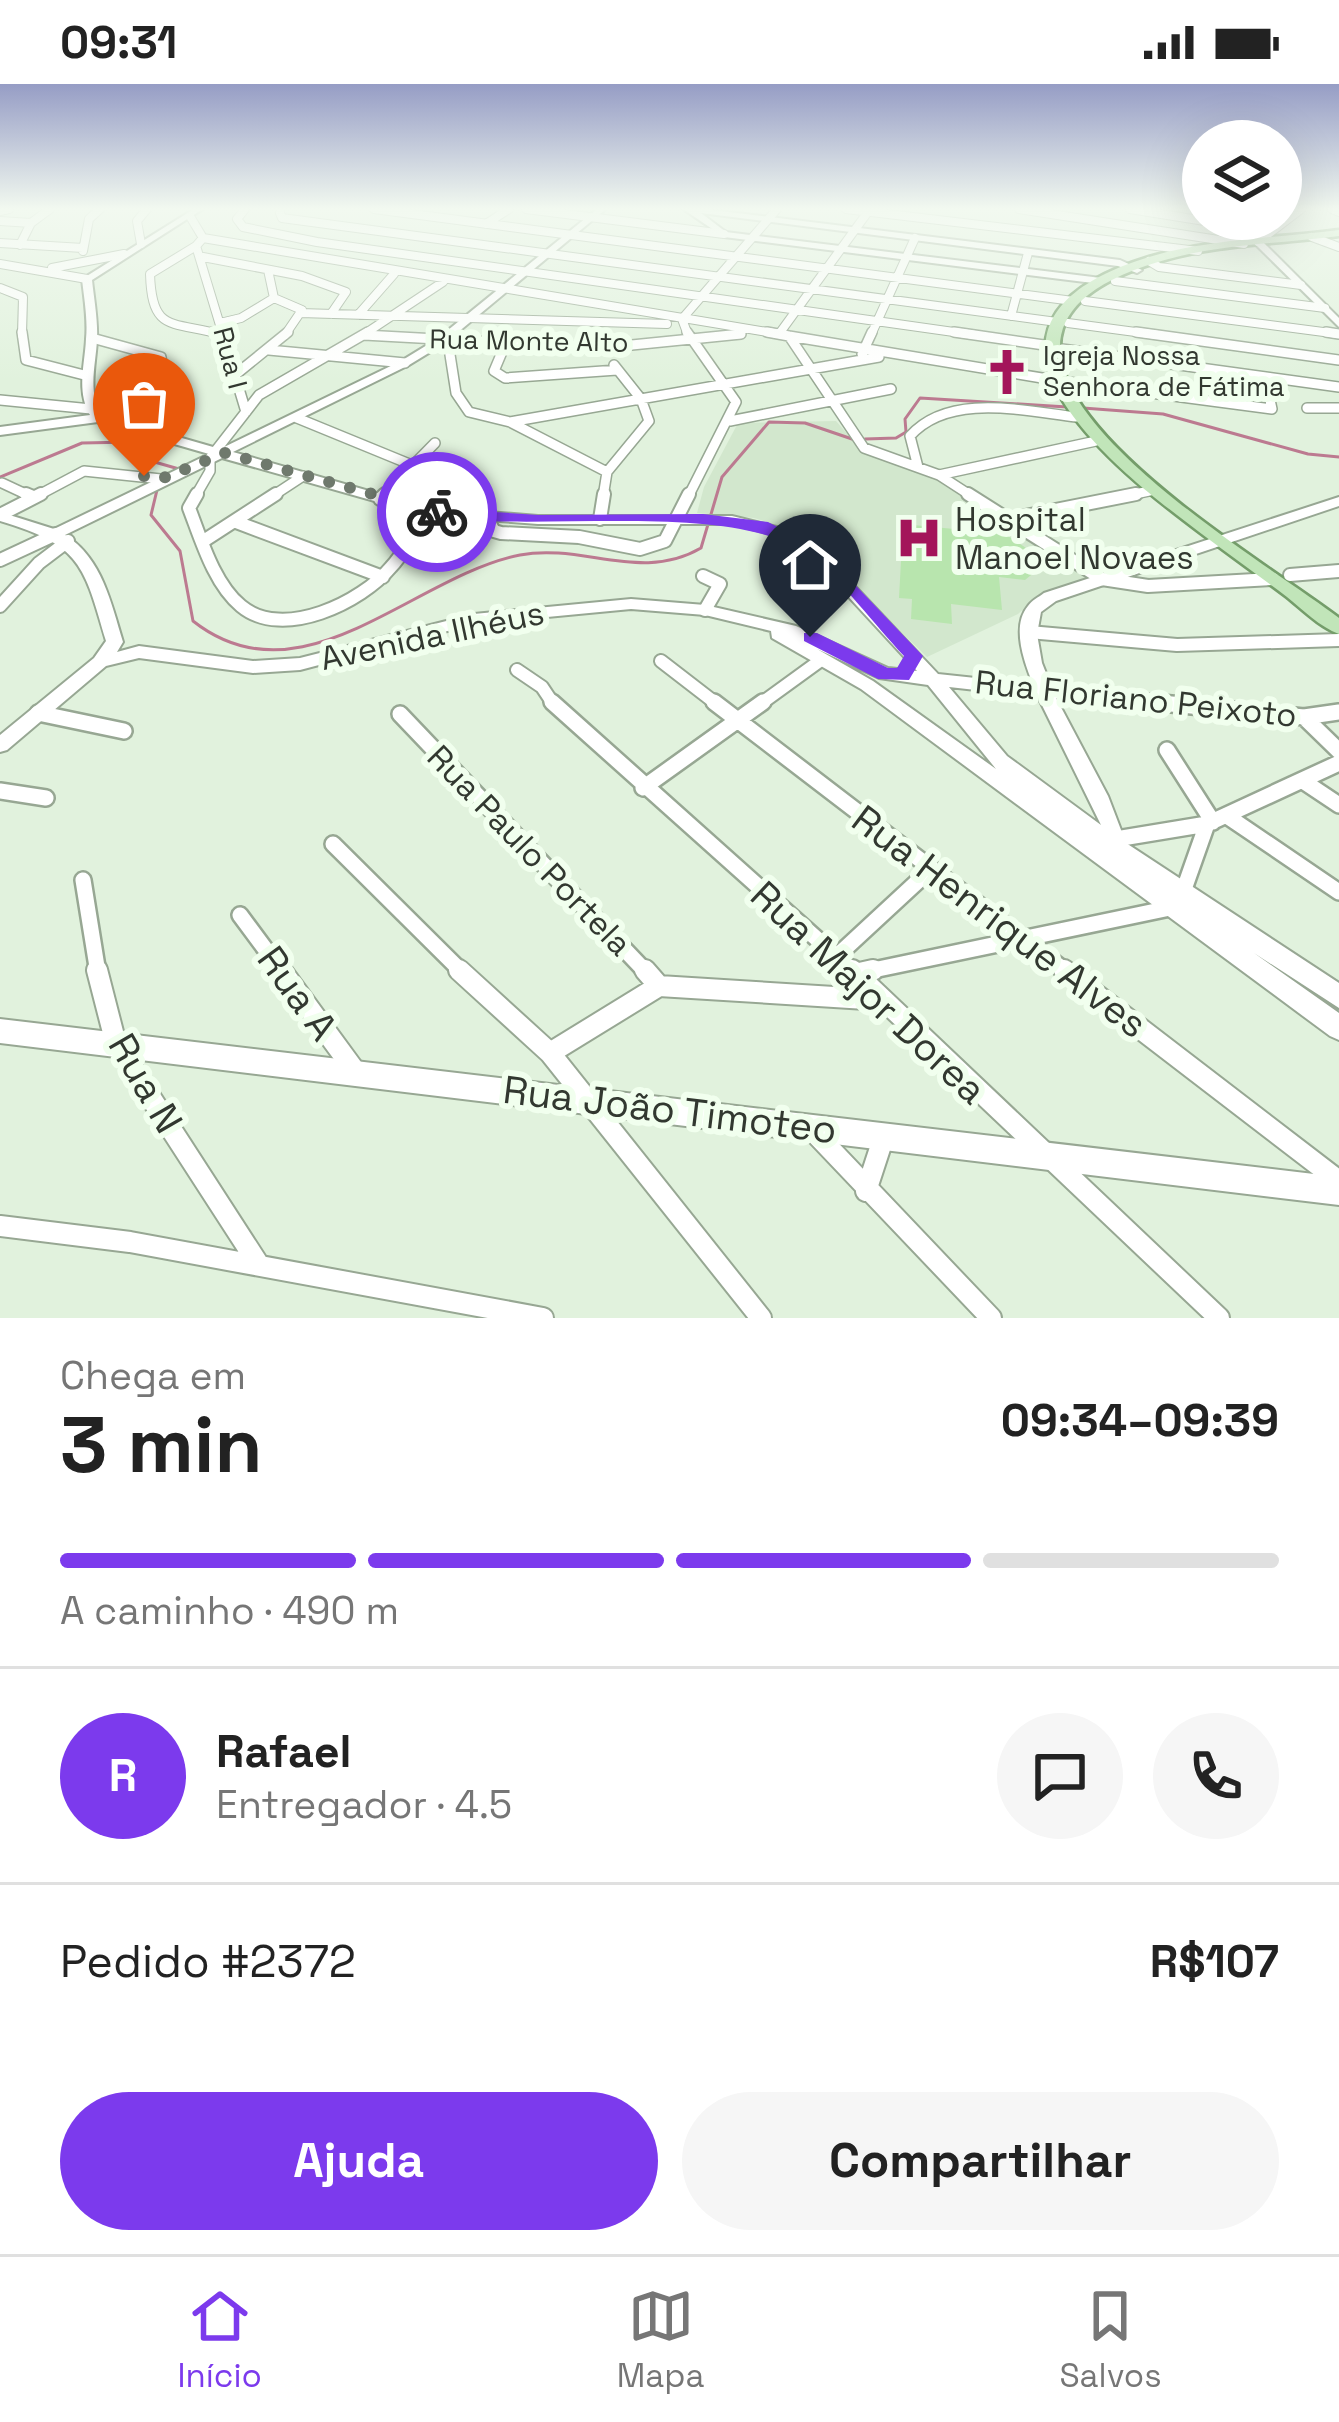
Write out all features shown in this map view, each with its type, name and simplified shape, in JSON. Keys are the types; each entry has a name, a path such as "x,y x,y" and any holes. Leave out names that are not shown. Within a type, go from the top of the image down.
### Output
{"main road":[{"path":"92,408 87,375 92,338 87,279 105,267"},
{"path":"62,537 161,479 297,418 444,341 531,267"},
{"path":"996,267 1108,281"},
{"path":"1142,267 1079,301 1062,323 1056,348 1062,379 1076,417 1096,441 1154,490 1228,538"},
{"path":"1282,267 1339,324"},
{"path":"1062,379 1086,417 1118,452 1228,538 1339,614"},
{"path":"0,431 92,408 218,454 424,511 486,517 743,521 772,529 815,552 932,678"},
{"path":"1116,844 1043,691 1029,632 1033,610 1050,597 1339,501"},
{"path":"0,516 62,537 90,562 108,651 0,746"},
{"path":"1282,577 1339,628"},
{"name":"Avenida Ilhéus","path":"108,651 276,666 527,610 632,604 705,610 796,632 873,669 932,678 989,752 1116,844 1176,900 1337,993"},
{"name":"Avenida Ilhéus","path":"764,625 890,702 1176,900 1339,1028"},
{"path":"890,702 892,688 914,656"},
{"name":"Rua Floriano Peixoto","path":"932,678 1043,691"},
{"name":"Rua João Timoteo","path":"0,1031 1339,1191"}],"street":[{"path":"34,267 87,279"},
{"path":"48,268 55,267"},
{"path":"160,267 148,284 154,315 190,327 241,318 274,298 300,306 300,313 269,350 235,375"},
{"name":"Rua I","path":"205,267 246,412"},
{"path":"251,267 302,276 346,292 332,314"},
{"path":"302,276 306,267"},
{"path":"352,267 784,335 862,353 908,355 1272,409 1265,377"},
{"path":"482,267 1339,387"},
{"path":"581,302 621,267"},
{"path":"659,267 1339,359"},
{"path":"682,322 727,267"},
{"path":"827,267 1339,334"},
{"path":"784,335 796,310 830,267"},
{"path":"444,341 462,405 476,417 510,422 808,368 862,353 902,267"},
{"path":"1011,316 1026,267"},
{"path":"1148,267 1301,285"},
{"path":"268,270 274,298"},
{"path":"358,315 394,274"},
{"path":"1108,281 1325,308"},
{"path":"424,511 383,577 324,611 299,618 258,615 238,603 189,508 229,434 259,395 396,316 443,282"},
{"path":"0,288 23,297 24,358 87,375"},
{"path":"1200,292 1210,341"},
{"path":"300,313 682,322"},
{"path":"486,517 496,532 579,537 640,549 665,542 736,403 727,383 688,338 682,322"},
{"path":"190,327 219,325"},
{"name":"Rua Monte Alto","path":"364,335 602,348 766,333"},
{"path":"784,335 864,448 939,475 1102,579 1148,586 1339,571"},
{"path":"92,338 160,358 172,437"},
{"path":"505,345 494,371 505,378 617,370"},
{"path":"600,520 607,472 646,428 649,416 602,348"},
{"path":"269,350 404,363"},
{"path":"57,369 89,358"},
{"path":"730,421 891,389"},
{"path":"0,400 92,408"},
{"path":"1307,408 1339,407"},
{"path":"918,467 910,436 917,423 929,416 996,410 1076,417"},
{"path":"297,418 446,479"},
{"path":"510,422 607,472"},
{"path":"192,444 229,434"},
{"path":"939,475 1096,441"},
{"path":"380,499 435,443"},
{"path":"0,516 88,470 161,479"},
{"path":"205,540 303,476"},
{"path":"2,483 33,497"},
{"path":"1010,519 1154,490"},
{"path":"236,522 383,577"},
{"path":"0,560 62,537"},
{"path":"0,606 62,537"},
{"path":"404,550 442,554"},
{"path":"703,576 720,586 705,610"},
{"path":"1029,632 1177,645 1339,640"},
{"path":"643,788 821,660"},
{"name":"Rua Henrique Alves","path":"661,661 1339,1181"},
{"name":"Rua Major Dorea","path":"517,670 542,687 557,710 643,788 837,956 1219,1318"},
{"name":"Rua Floriano Peixoto","path":"1043,691 1304,716 1339,712"},
{"path":"38,713 124,731"},
{"name":"Rua Paulo Portela","path":"400,714 544,860 659,986"},
{"path":"1304,716 1339,752"},
{"path":"1167,750 1216,821 1339,892"},
{"path":"1116,844 1216,821 1339,763"},
{"path":"1303,782 1339,805"},
{"path":"0,791 46,798"},
{"path":"855,974 1176,900 1216,821"},
{"path":"333,844 365,871 434,947 550,1054 761,1318"},
{"path":"837,956 931,869"},
{"name":"Rua N","path":"83,880 94,959 116,1044 260,1265"},
{"name":"Rua A","path":"240,914 355,1071"},
{"name":"Rua Paulo Portela","path":"550,1054 659,986 882,1000"},
{"path":"811,1128 866,1192 991,1318"},
{"path":"866,1192 884,1136"},
{"path":"0,1226 72,1233 543,1318"}],"shaded area":[{"name":"Hospital Manoel Novaes","path":"836,421 864,453 945,482 1092,577 1036,598 1018,614 927,657 799,532 754,518 697,513 704,487 738,423"}],"building":[{"name":"Hospital Manoel Novaes","path":"903,524 1005,534 1047,562 1025,580 999,577 1002,610 951,604 952,624 911,619 912,599 899,598"}],"waterway":[{"path":"865,439 896,438 906,432 905,419 920,398 1067,407"},
{"path":"1083,408 1163,414 1308,454 1339,457"},
{"path":"180,477 157,490 151,515 180,551 193,621 234,644 275,650 316,643 357,628 480,567 520,555 566,554 634,562 679,558 701,548 722,477 769,422 805,423 855,440"},
{"path":"0,477 82,443 132,442 137,457 179,469"}],"way so far":[{"path":"144,476 161,479 225,453 437,512"}],"place":[{"name":"Igreja Nossa Senhora de Fátima","path":"1007,372"},
{"name":"Hospital Manoel Novaes","path":"919,538"}],"route":[{"path":"437,512 538,520 703,519 762,526 815,552 914,656 907,672 885,674 810,637"}]}
